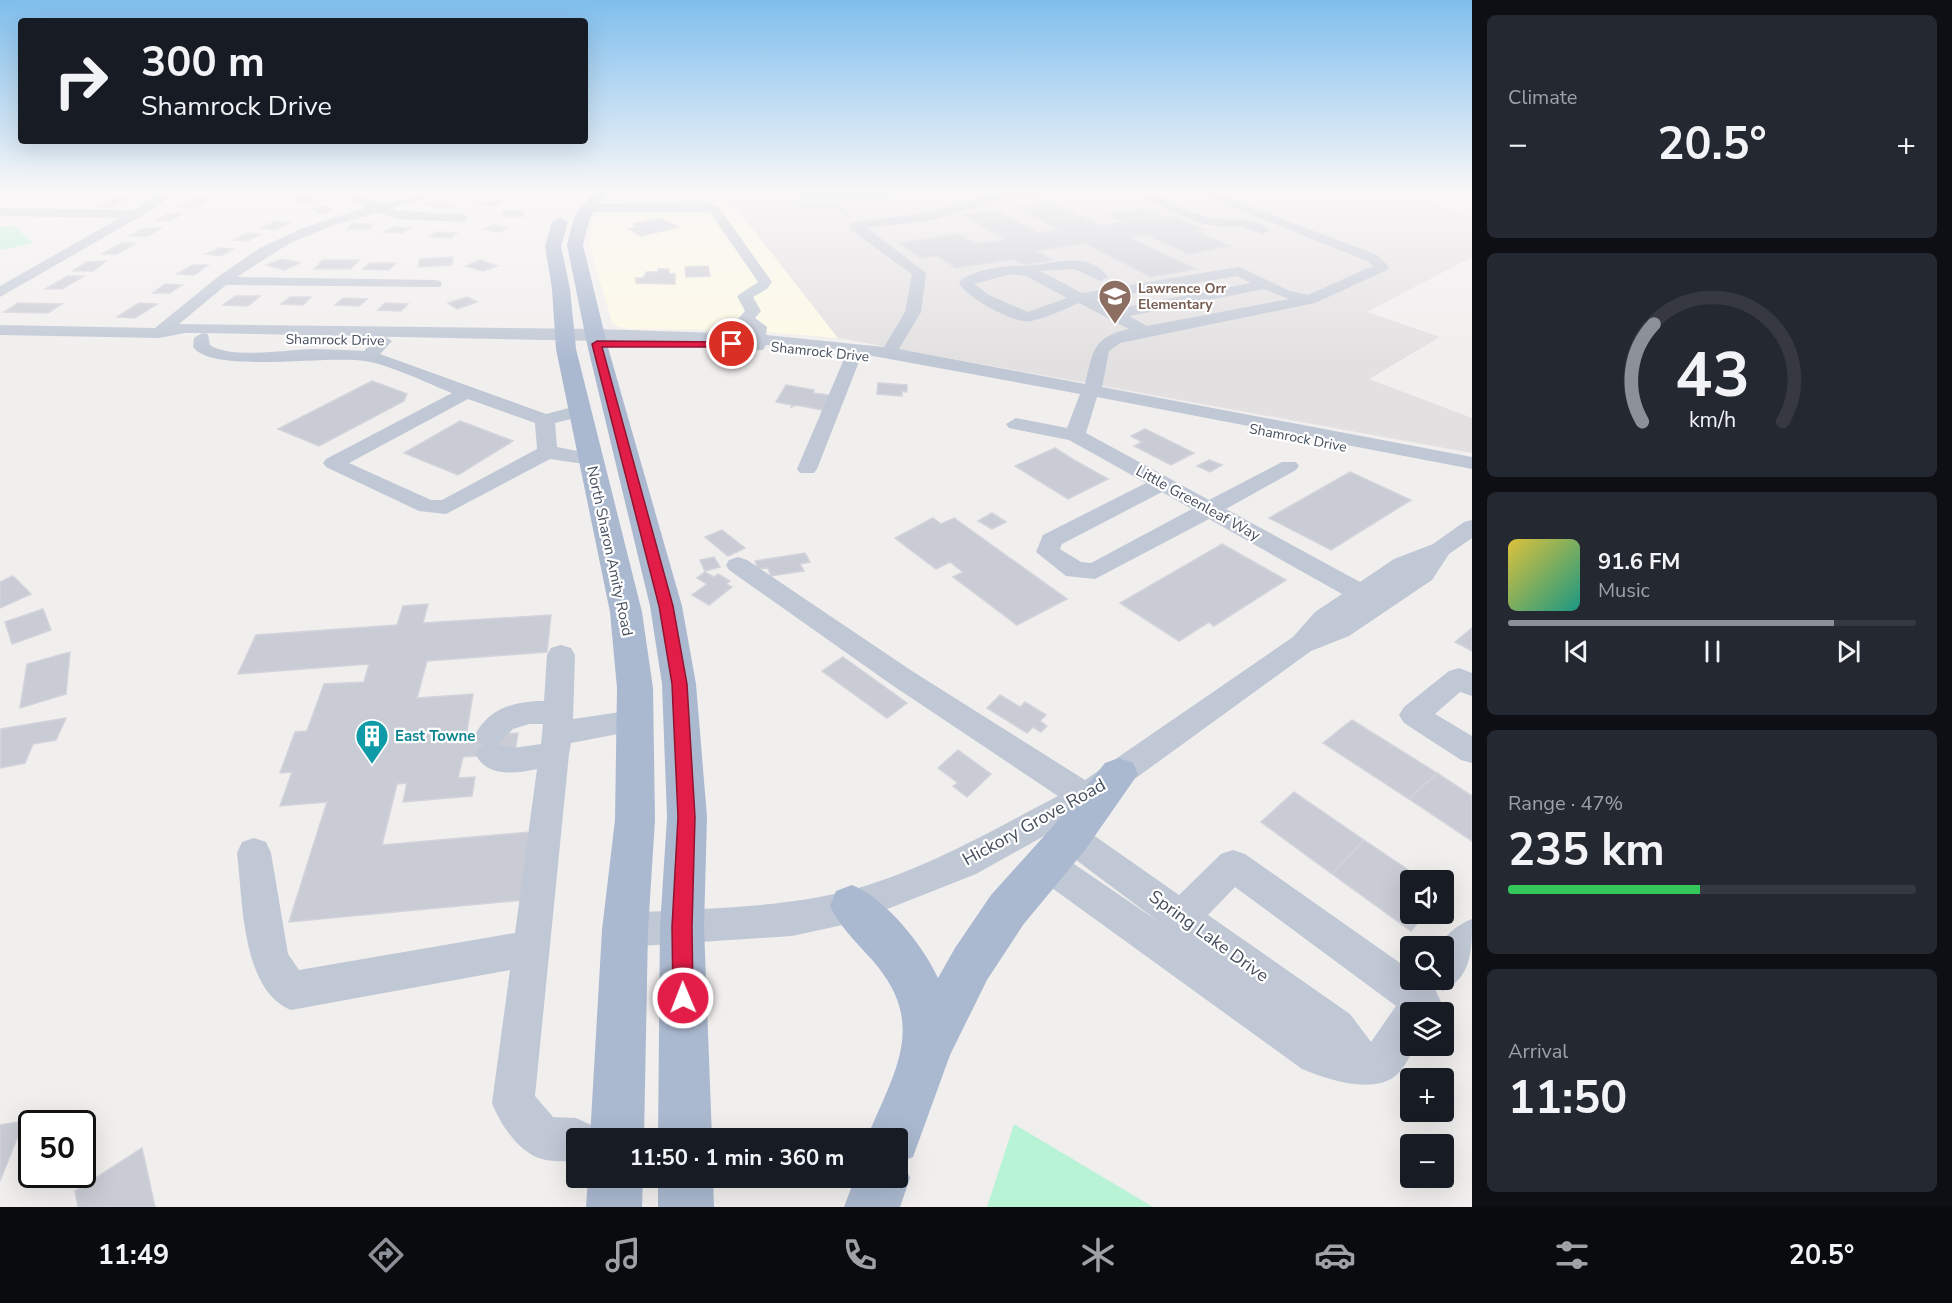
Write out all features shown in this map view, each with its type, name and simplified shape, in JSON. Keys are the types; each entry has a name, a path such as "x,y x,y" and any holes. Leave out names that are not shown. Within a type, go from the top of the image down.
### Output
{"main road":[{"name":"North Sharon Amity Road","path":"554,248 666,606 679,684 687,817 682,927 686,1128"},
{"name":"North Sharon Amity Road","path":"575,248 581,338 580,411 626,612 635,688 635,820 625,930 617,1128"},
{"path":"898,1128 928,1045 971,964 1054,840 1119,774"},
{"path":"852,906 916,981 925,1006 928,1045"},
{"path":"614,1207 615,1188"},
{"path":"686,1188 686,1207"},
{"path":"873,1207 879,1188"}],"street":[{"path":"0,292 76,248"},
{"path":"159,333 250,261 271,248"},
{"path":"741,248 765,282 745,296 753,311 746,319 759,327 758,342"},
{"path":"885,248 919,273 912,312 889,352"},
{"path":"1318,252 1344,248"},
{"path":"1075,435 1102,347 1125,335 1310,300 1382,267 1372,258 1347,248"},
{"path":"1101,277 1084,266 1065,264 978,276 966,283 966,287 978,296 1028,317 1080,298 1239,272 1285,294 1310,300"},
{"path":"1024,270 1115,314 1144,331"},
{"path":"224,281 435,284"},
{"path":"1115,314 1265,284"},
{"name":"Shamrock Drive","path":"0,330 159,333 185,328 758,342 889,352 1472,473"},
{"name":"Shamrock Drive","path":"159,333 167,337 384,341 581,338"},
{"path":"202,338 201,347 211,354 245,357 315,354 368,356 545,420 580,411"},
{"path":"368,356 384,341"},
{"name":"Shamrock Drive","path":"758,342 854,354 1472,463"},
{"path":"807,469 854,354"},
{"path":"467,392 333,463 427,506 446,507 547,452 591,459"},
{"path":"545,420 547,452"},
{"name":"Little Greenleaf Way","path":"1016,424 1075,435 1362,594"},
{"path":"1162,484 1051,540 1048,552 1075,570 1095,571 1289,466"},
{"name":"Hickory Grove Road","path":"625,930 792,919 852,906 964,863 1054,840 1085,797 1302,644 1324,618 1403,564 1441,549 1472,527"},
{"name":"Hickory Grove Road","path":"1302,644 1340,630 1423,574 1441,549"},
{"path":"738,565 902,678 1085,797"},
{"path":"561,655 557,733 513,1102 543,1138 566,1139"},
{"path":"1472,686 1459,678 1414,716 1472,751"},
{"path":"557,733 530,712 504,718 496,723 490,745 496,759 508,760 557,733 634,721"},
{"path":"1054,840 1172,932 1316,1055 1362,1064 1381,1062 1460,947 1472,937"},
{"path":"254,853 270,961 291,991 531,948"},
{"path":"1172,932 1233,865 1426,997"}],"shaded area":[{"path":"590,248 768,248 838,338 742,330 627,329 616,326 612,322"},
{"name":"Lawrence Orr Elementary","path":"768,248 1472,248 1472,257 1367,312 1440,337 1369,379 1472,418 1472,453 838,338"}],"green space":[{"path":"1014,1124 1153,1207 987,1207"}],"building":[{"path":"112,248 127,248 117,254 102,254"},
{"path":"218,248 233,249 221,256 206,254"},
{"path":"906,248 1052,248 1036,251 1053,260 1024,265 1014,259 956,268 937,256 921,258"},
{"path":"1094,248 1152,248 1196,269 1151,277"},
{"path":"1176,248 1218,248 1188,254"},
{"path":"453,257 452,265 418,267 420,259"},
{"path":"282,259 300,263 284,270 266,265"},
{"path":"323,260 359,260 351,269 314,269"},
{"path":"480,260 497,266 483,271 466,266"},
{"path":"106,261 93,271 73,271 86,262"},
{"path":"370,263 396,263 389,270 363,269"},
{"path":"193,265 208,265 194,275 177,274"},
{"path":"708,266 710,276 686,277 685,267"},
{"path":"658,269 669,269 669,274 675,274 675,284 636,283 636,278 643,278 647,272 658,272"},
{"path":"68,276 84,276 62,289 45,289"},
{"path":"165,284 182,285 170,293 153,293"},
{"path":"235,296 260,296 248,306 223,305"},
{"path":"290,297 311,297 303,305 281,304"},
{"path":"467,297 477,302 457,309 448,303"},
{"path":"343,298 367,299 359,306 335,305"},
{"path":"18,303 62,304 48,313 4,312"},
{"path":"139,303 157,304 135,318 117,317"},
{"path":"385,303 408,304 401,311 378,310"},
{"path":"372,381 407,394 404,401 319,446 278,429"},
{"path":"878,383 907,385 907,392 902,391 902,396 877,394"},
{"path":"786,385 829,395 822,410 796,405 791,407 792,405 776,402"},
{"path":"460,421 513,441 458,475 404,453"},
{"path":"1145,429 1194,453 1171,465 1134,446 1142,442 1131,436"},
{"path":"1055,448 1108,479 1068,499 1015,466"},
{"path":"1209,460 1222,465 1210,472 1197,466"},
{"path":"1350,472 1411,500 1331,550 1269,518"},
{"path":"992,513 1006,522 992,529 978,521"},
{"path":"933,518 941,524 954,518 1067,599 1017,625 953,577 963,572 950,562 936,569 895,538"},
{"path":"722,530 745,548 728,556 705,537"},
{"path":"1222,544 1286,580 1214,626 1209,622 1179,641 1120,603"},
{"path":"805,553 810,562 800,564 804,571 771,576 768,568 758,569 755,561"},
{"path":"714,557 720,567 705,571 700,560"},
{"path":"705,572 714,577 718,574 730,581 726,584 732,587 709,605 692,595 707,584 697,578"},
{"path":"13,576 31,594 0,608 0,582"},
{"name":"East Towne","path":"428,604 423,623 551,615 547,652 427,661 417,698 473,694 466,737 518,733 515,753 463,757 458,778 475,777 472,796 403,802 407,783 397,784 382,845 530,832 524,900 289,922 327,802 280,806 292,772 280,773 295,732 307,731 324,684 364,682 369,664 238,674 256,635 397,625 403,606"},
{"path":"43,609 51,630 12,644 5,622"},
{"path":"1472,628 1472,651 1455,642"},
{"path":"70,652 66,694 20,708 27,664"},
{"path":"843,657 907,703 887,718 822,671"},
{"path":"1000,695 1020,707 1025,702 1046,715 1040,721 1047,726 1041,732 1033,727 1027,733 987,708"},
{"path":"66,718 56,740 33,744 25,763 0,768 1,729"},
{"path":"1352,720 1437,773 1409,799 1323,743"},
{"path":"958,750 991,774 967,797 953,786 958,783 938,768"},
{"path":"1437,773 1472,796 1472,841 1409,799"},
{"path":"1294,792 1364,840 1332,874 1261,822"},
{"path":"1364,840 1408,870 1400,870 1400,923 1332,874"},
{"path":"1401,924 1417,924 1411,931"},
{"path":"18,1122 18,1136 0,1181 0,1125"},
{"path":"142,1148 155,1207 78,1207 75,1191 80,1188 96,1188 96,1178"}],"place":[{"name":"Lawrence Orr Elementary","path":"1115,325"},
{"name":"East Towne","path":"372,765"}],"route":[{"path":"683,998 682,927 687,817 679,684 666,606 597,344 732,344"}]}
